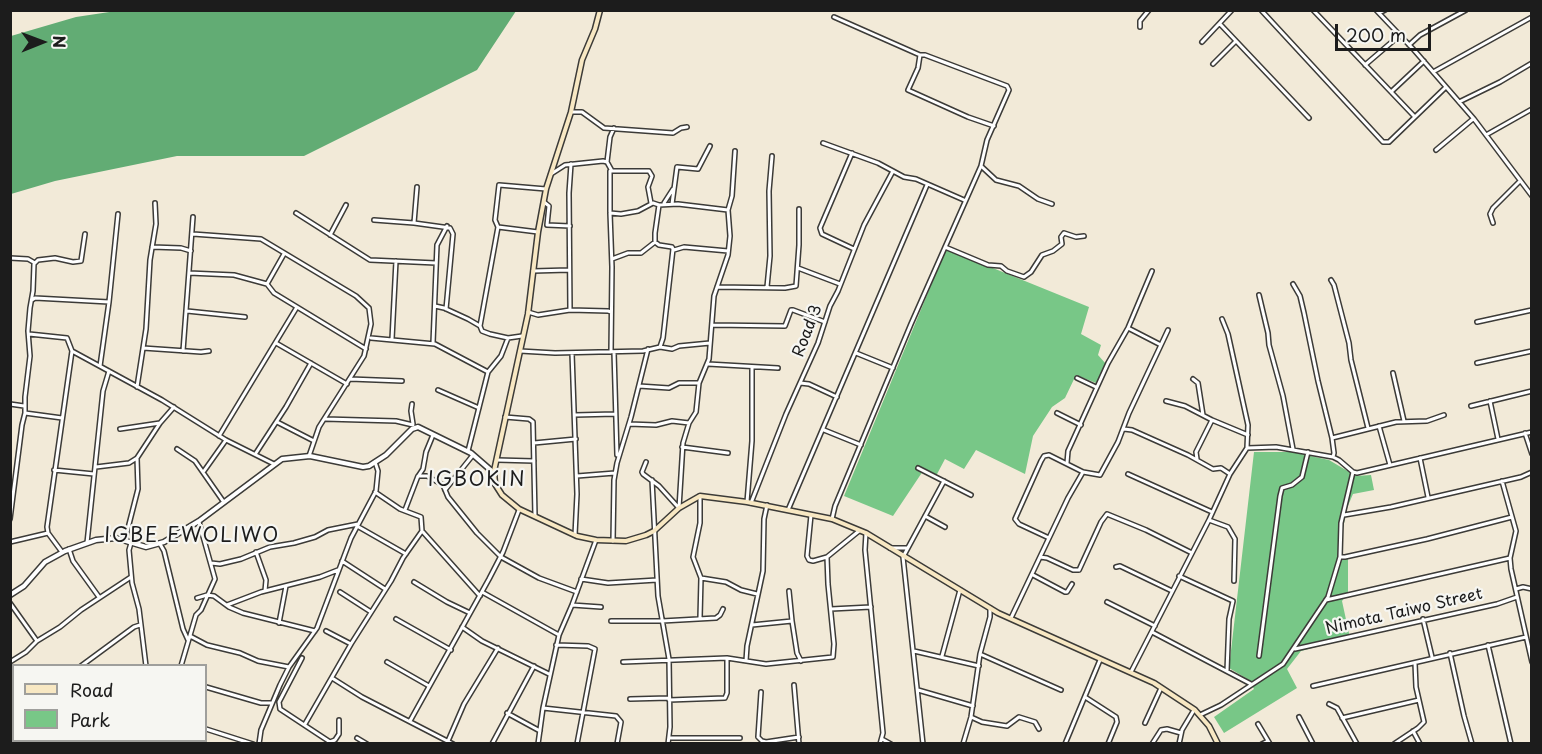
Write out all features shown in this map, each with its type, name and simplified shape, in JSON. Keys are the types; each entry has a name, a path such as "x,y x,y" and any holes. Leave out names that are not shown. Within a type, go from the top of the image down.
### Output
{"main road":[{"path":"600,10 582,60 571,112 546,189 528,312 496,460 494,474 498,490 519,509 575,535 596,540 633,539 654,531 679,508 700,496 767,505 831,519 866,533 998,613 1131,672 1161,688 1195,710 1209,726 1218,744"}],"street":[{"path":"1140,27 1140,21 1149,10"},
{"path":"1202,42 1232,10"},
{"path":"1261,10 1381,141 1389,142 1446,87"},
{"path":"1313,10 1414,116"},
{"path":"1385,10 1378,12 1459,102 1532,196"},
{"path":"1408,45 1420,35 1466,10"},
{"path":"831,519 964,198 981,166 984,148 1009,90 1007,86 920,55 834,17"},
{"path":"1433,72 1532,17"},
{"path":"1220,24 1309,118"},
{"path":"1365,65 1400,35"},
{"path":"1213,64 1236,41"},
{"path":"920,55 918,68 908,90 994,126"},
{"path":"1391,92 1424,61"},
{"path":"1459,102 1532,63"},
{"path":"1486,135 1532,109"},
{"path":"571,112 582,112 603,128 632,132 673,133 687,127"},
{"path":"1436,150 1473,119"},
{"path":"614,128 610,137 607,162 610,169 612,259 610,310 618,459"},
{"path":"673,133 673,139"},
{"path":"823,143 964,198"},
{"path":"672,204 677,167 698,169 710,146"},
{"path":"679,508 682,447 689,423 697,407 699,382 708,364 714,300 728,251 730,236 728,210 732,196 735,151"},
{"path":"852,153 820,228 822,234 854,249"},
{"path":"767,287 770,256 769,191 772,156"},
{"path":"551,174 566,165 607,162"},
{"path":"570,310 571,166"},
{"path":"981,166 996,180 1019,186 1038,199 1052,204"},
{"path":"610,169 618,172 650,171 652,176 648,187 651,203"},
{"name":"Road 3","path":"749,502 854,249 881,190 893,171"},
{"path":"1493,223 1490,214 1493,208 1519,182"},
{"path":"480,326 498,227 495,220 499,185 546,189"},
{"path":"788,510 927,185"},
{"path":"414,223 417,187"},
{"path":"660,347 663,339 672,247 659,245 656,242 655,233 661,205 674,187"},
{"path":"137,387 156,219 155,202"},
{"path":"544,202 549,206 547,225 570,226"},
{"path":"610,213 638,212 651,203 728,210"},
{"path":"330,235 346,205"},
{"path":"717,287 796,286 799,209"},
{"path":"296,213 369,259 436,263"},
{"path":"100,366 118,214"},
{"path":"183,351 193,217"},
{"path":"374,220 450,228 453,234 446,309"},
{"path":"433,343 437,245 447,226"},
{"path":"498,227 538,232"},
{"path":"945,247 988,265 999,265 1007,271 1024,277 1031,273 1042,255 1062,244 1061,237 1064,233 1076,237 1084,236"},
{"path":"10,258 28,259 35,262 55,258 73,262 81,261 84,234"},
{"path":"193,234 261,239 367,304 371,324 364,356 319,427 309,456"},
{"path":"612,259 628,253 641,253 656,242"},
{"path":"152,247 181,248 191,251"},
{"path":"672,251 684,247 728,251"},
{"path":"267,284 284,254"},
{"path":"392,339 396,261"},
{"path":"10,519 25,412 30,356 30,308 33,298 35,262"},
{"path":"798,268 840,284"},
{"path":"533,271 569,270"},
{"path":"1067,463 1067,453 1096,387 1128,328 1152,271"},
{"path":"189,273 234,275 267,284 274,293 366,349"},
{"path":"1331,280 1349,343 1368,428"},
{"path":"1293,284 1300,296 1304,313 1332,438 1333,457"},
{"path":"1259,295 1293,449"},
{"path":"33,298 109,302"},
{"path":"435,306 480,326 485,332 508,338 522,336"},
{"path":"219,436 297,307"},
{"path":"528,312 538,315 570,310 610,310"},
{"path":"713,324 784,326 791,310 825,322"},
{"path":"1477,322 1532,310"},
{"path":"187,311 245,317"},
{"path":"1131,672 1230,474 1247,448 1248,425 1229,338 1222,319"},
{"path":"1128,328 1161,345"},
{"path":"1049,538 1019,524 1015,516 1044,456 1050,455 1083,472 1100,475 1124,429 1129,413 1168,330"},
{"path":"29,334 68,338 72,351 54,470 48,533 62,552"},
{"path":"371,338 433,343 488,372"},
{"path":"468,451 488,372 501,356 508,338"},
{"path":"276,343 348,382 402,381"},
{"path":"520,351 612,352 660,347 672,349 679,346 710,344"},
{"path":"143,348 209,351"},
{"path":"612,541 615,473 648,349"},
{"path":"72,351 174,407 226,440 274,464"},
{"path":"1477,363 1532,351"},
{"path":"572,353 577,476 575,535"},
{"path":"856,353 894,368"},
{"path":"255,454 277,422 311,363"},
{"path":"708,364 778,368"},
{"path":"749,502 753,431 752,367"},
{"path":"87,543 103,391 109,371"},
{"path":"1394,373 1401,415 1405,423"},
{"path":"803,376 808,384"},
{"path":"1077,378 1096,387"},
{"path":"1193,379 1198,383 1203,415"},
{"path":"639,386 669,388 679,383 699,382"},
{"path":"800,383 808,384 837,397"},
{"path":"438,390 479,408"},
{"path":"1471,406 1532,391"},
{"path":"1166,401 1185,406 1248,435"},
{"path":"1490,401 1498,439"},
{"path":"412,404 414,426"},
{"path":"10,405 24,406"},
{"path":"95,467 129,463 137,458 160,423 174,407"},
{"path":"25,412 62,418"},
{"path":"1057,413 1081,425"},
{"path":"575,415 615,414"},
{"path":"1332,438 1396,422 1427,421 1444,415"},
{"path":"505,417 533,422 535,516"},
{"path":"324,419 396,421 422,428 468,451 494,474"},
{"path":"1198,460 1196,452 1212,420"},
{"path":"629,424 656,425 672,421 689,423"},
{"path":"277,422 314,441"},
{"path":"120,429 160,423"},
{"path":"10,596 21,588 45,562 69,549 110,537 146,547 160,544 199,521 223,501 256,480 274,464 289,458 309,456 363,467 375,462 414,426"},
{"path":"1379,426 1390,465"},
{"path":"1124,429 1132,430 1213,469 1221,468 1230,474"},
{"path":"824,430 861,445"},
{"path":"1247,448 1276,447 1333,457 1353,472 1532,432"},
{"path":"1525,433 1532,454"},
{"path":"404,511 423,469 426,452 434,434"},
{"path":"534,442 576,439"},
{"path":"204,471 226,440"},
{"path":"682,447 728,453"},
{"path":"177,449 195,461 204,471 223,501"},
{"path":"1259,656 1280,496 1282,488 1292,485 1302,477 1308,452"},
{"path":"12,457 18,455"},
{"path":"445,490 474,455"},
{"path":"125,540 137,493 137,458"},
{"path":"1420,458 1428,497"},
{"path":"496,460 534,461"},
{"path":"259,744 261,730 272,703 289,667 315,631 322,617 357,525 375,492 378,471 375,462"},
{"path":"646,462 642,472 679,508"},
{"path":"918,468 971,495"},
{"path":"423,469 425,476"},
{"path":"54,470 94,474"},
{"path":"1011,618 1083,472"},
{"path":"1200,715 1221,705 1283,664 1326,600 1340,556 1340,533 1353,472"},
{"path":"1344,515 1391,507 1532,472"},
{"path":"577,476 615,473"},
{"path":"1128,474 1212,512"},
{"path":"419,475 443,485 448,497 477,533 501,557 539,578 577,592"},
{"path":"652,480 660,615 669,659 670,738 668,744"},
{"path":"923,744 903,557 944,481"},
{"path":"1502,481 1516,531 1510,558 1532,662"},
{"path":"305,724 351,644 422,531 423,518 404,511 375,492"},
{"path":"700,496 700,517 693,557 700,578 700,618"},
{"path":"746,661 747,646 763,571 764,519 767,505"},
{"path":"410,721 501,557 519,509"},
{"path":"1040,557 1073,570 1079,570 1107,514 1192,553"},
{"path":"811,515 808,560 827,557 859,531"},
{"path":"925,516 945,528"},
{"path":"1340,556 1345,557 1426,539 1512,517"},
{"path":"1209,520 1228,527 1234,538 1234,580"},
{"path":"182,664 196,615 201,610 215,579 199,521"},
{"path":"211,563 220,564 241,560 256,552 315,537 328,530 357,525 406,554"},
{"path":"422,531 481,594 559,635"},
{"path":"10,542 48,533"},
{"path":"866,533 865,550 883,725 881,741 891,744"},
{"path":"538,744 556,645 596,540"},
{"path":"131,542 129,550 131,577 146,664"},
{"path":"160,544 164,551 183,629 190,638 264,662 289,667"},
{"path":"888,548 907,548"},
{"path":"69,549 73,561 99,597"},
{"path":"260,561 263,550"},
{"path":"256,552 266,580 267,590"},
{"path":"623,662 727,658 766,664 834,656 827,557"},
{"path":"1326,600 1510,558"},
{"path":"342,561 385,589"},
{"path":"905,567 913,563"},
{"path":"1116,567 1120,566 1172,591"},
{"path":"229,606 233,602 267,590 338,570"},
{"path":"1033,575 1065,592 1072,584"},
{"path":"1179,576 1233,601 1229,619 1227,671"},
{"path":"10,662 99,597 131,577"},
{"path":"700,578 726,582 741,590 758,594"},
{"path":"581,579 608,583 657,580"},
{"path":"414,582 470,613"},
{"path":"279,623 286,585"},
{"path":"1515,589 1523,587 1532,589"},
{"path":"942,656 960,590"},
{"path":"789,591 796,653 801,661"},
{"path":"340,592 371,612"},
{"path":"197,598 207,595 218,598 229,606 279,623 315,631"},
{"name":"Nimota Taiwo Street","path":"1295,649 1497,604 1517,597"},
{"path":"1107,602 1155,626"},
{"path":"10,603 37,641"},
{"path":"573,605 601,607"},
{"path":"831,609 871,607"},
{"path":"963,744 973,706 990,608"},
{"path":"611,621 662,621 718,617 723,609"},
{"path":"990,617 998,613"},
{"path":"396,619 451,650"},
{"path":"1423,619 1432,657"},
{"path":"752,625 792,621"},
{"path":"84,664 140,625"},
{"path":"462,627 482,641 549,674"},
{"path":"326,630 351,644"},
{"path":"1152,632 1252,685"},
{"path":"1313,686 1526,637"},
{"path":"556,645 588,646 595,649 577,744"},
{"path":"1488,645 1511,744"},
{"path":"448,741 464,704 498,648"},
{"path":"914,651 979,666"},
{"path":"1450,653 1472,744"},
{"path":"981,654 1061,690"},
{"path":"302,658 279,705 284,712 330,742 335,740 339,734 339,720"},
{"path":"630,699 724,698 727,693 727,658"},
{"path":"1065,744 1100,660"},
{"path":"387,662 429,686"},
{"path":"1397,743 1424,722 1414,672 1415,663"},
{"path":"492,744 534,666"},
{"path":"332,678 362,697 453,743"},
{"path":"794,685 799,744"},
{"path":"207,687 261,703 272,703"},
{"path":"1145,723 1161,688"},
{"path":"918,690 973,706"},
{"path":"761,692 758,737 766,742 799,737"},
{"path":"1085,697 1116,717 1117,722 1108,744"},
{"path":"1342,718 1420,700"},
{"path":"1329,704 1336,708 1356,744"},
{"path":"543,708 619,717 621,722 618,744"},
{"path":"1179,744 1181,733 1195,710"},
{"path":"507,713 540,731"},
{"path":"970,717 1007,726 1019,717 1035,722 1039,729"},
{"path":"1299,717 1313,744"},
{"path":"1258,724 1269,742 1262,744"},
{"path":"207,729 253,744"},
{"path":"1152,744 1161,730 1167,729 1181,733"},
{"path":"1413,732 1420,744"},
{"path":"357,738 367,744"},
{"path":"670,738 702,740 740,738"},
{"path":"322,744 325,739"},
{"path":"702,740 705,744"}],"green space":[{"path":"116,11 516,11 477,70 304,156 177,156 55,181 11,194 11,36 76,17"},
{"path":"946,249 1089,307 1081,334 1101,345 1098,355 1106,364 1096,383 1076,375 1065,398 1052,407 1033,436 1025,474 976,450 964,469 945,459 936,476 923,471 893,516 844,496"},
{"path":"1254,452 1292,452 1329,460 1356,476 1371,475 1374,490 1353,494 1347,508 1338,554 1348,559 1348,593 1342,601 1350,638 1301,651 1287,669 1297,688 1224,733 1214,717 1254,689 1249,680 1229,668"}],"district":[{"name":"IGBOKIN","path":"477,480"},
{"name":"IGBE EWOLIWO","path":"192,536"}]}
